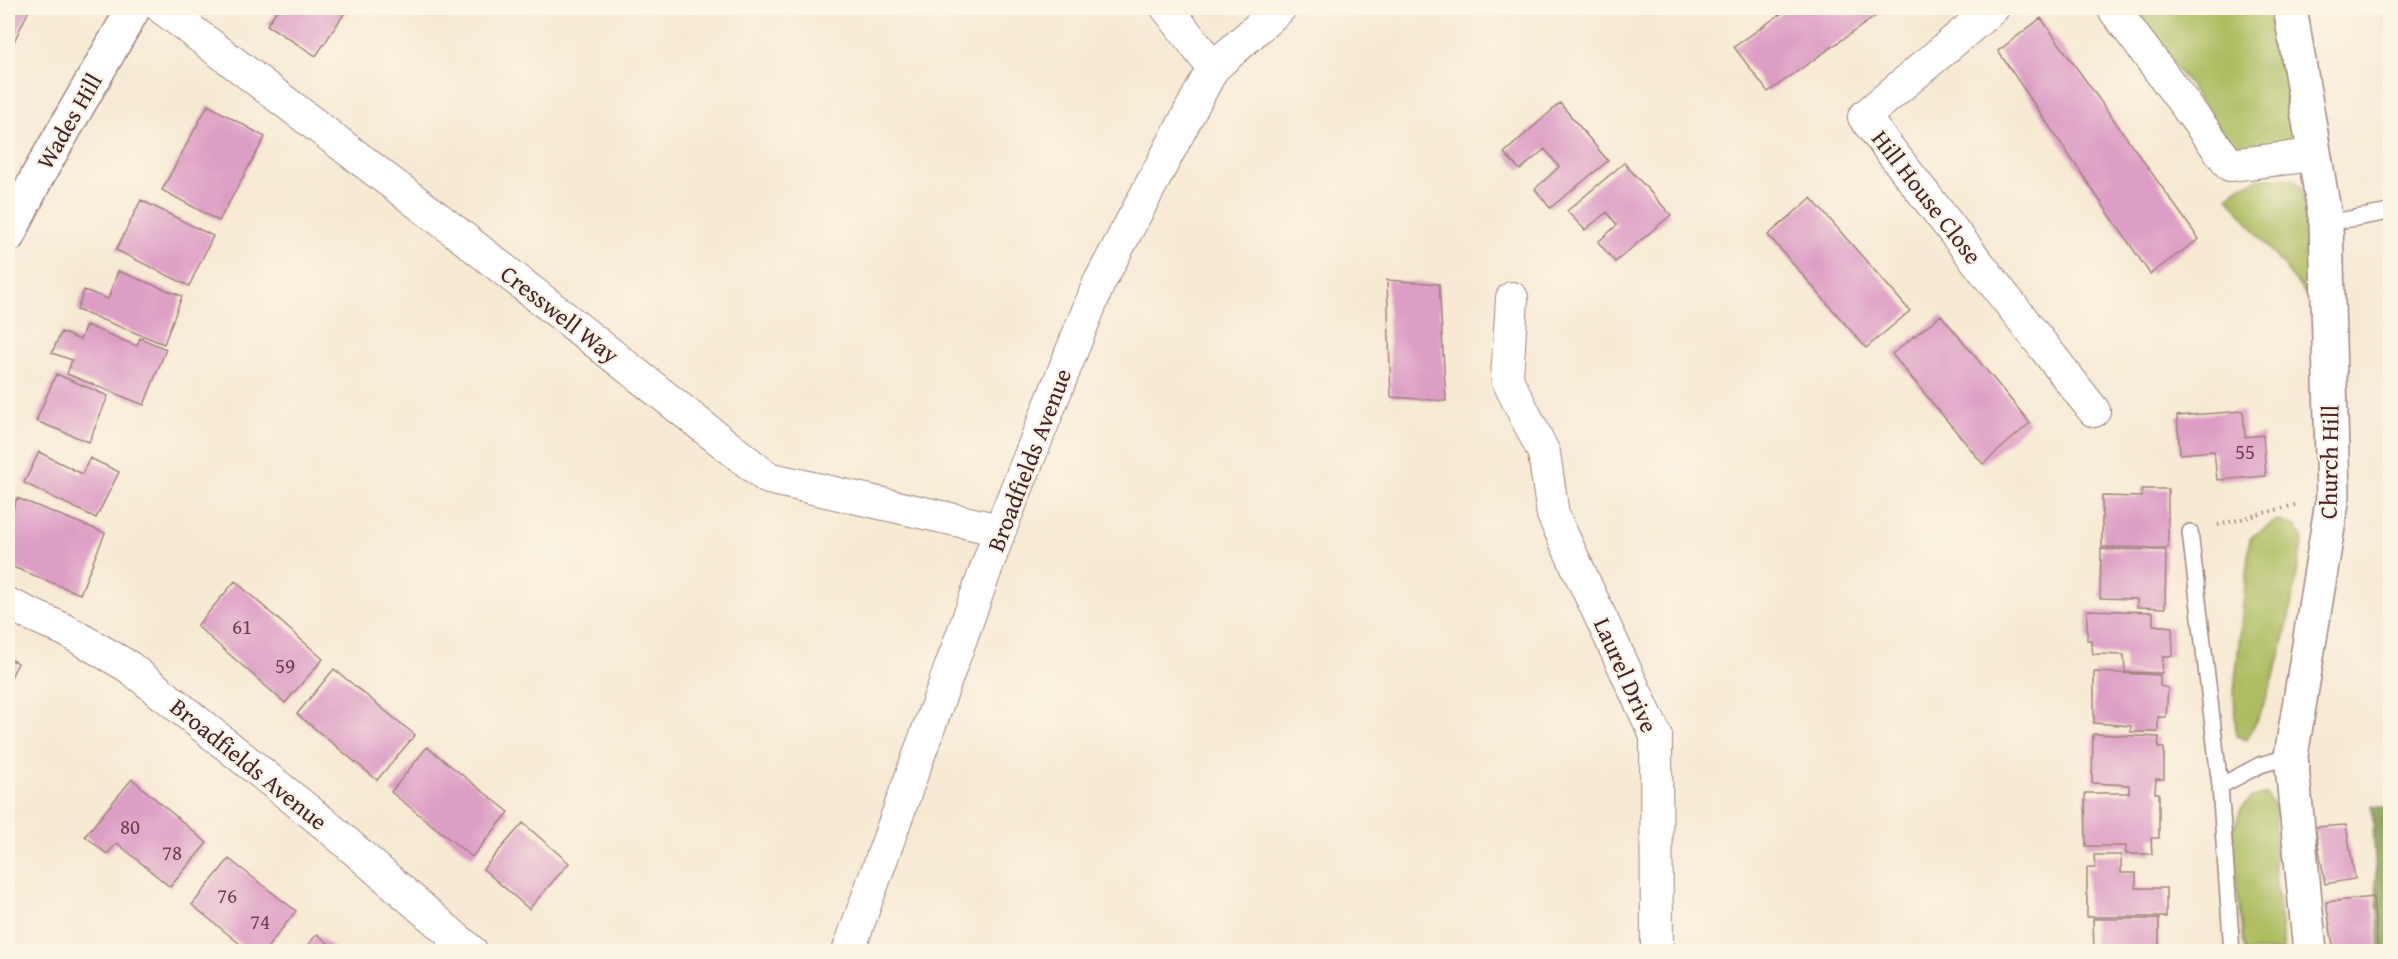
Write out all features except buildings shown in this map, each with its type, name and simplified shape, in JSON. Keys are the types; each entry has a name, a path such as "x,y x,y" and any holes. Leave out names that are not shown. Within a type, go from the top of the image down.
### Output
{"street":[{"name":"Wades Hill","path":"8,236 37,177 134,8"},
{"name":"Cresswell Way","path":"162,8 456,232 768,478 1000,530"},
{"path":"1167,8 1213,68"},
{"name":"Broadfields Avenue","path":"848,951 1000,530 1099,283 1213,68 1280,8"},
{"name":"Hill House Close","path":"1993,8 1864,117 2094,411"},
{"path":"2113,8 2230,165 2314,156"},
{"name":"Church Hill","path":"2290,8 2326,223 2333,496 2291,756 2310,951"},
{"name":"Laurel Drive","path":"1512,298 1507,379 1544,453 1553,515 1656,736 1658,951"},
{"name":"Broadfields Avenue","path":"8,604 65,630 129,667 325,824 472,951"}],"lane":[{"path":"2326,223 2391,212"},
{"path":"2190,532 2220,786 2232,951"},
{"path":"2220,786 2260,765 2291,756"}],"path":[{"path":"2190,532 2333,496"}],"green space":[{"path":"2135,8 2271,8 2302,141 2232,147"},
{"path":"2261,178 2293,179 2302,187 2310,300 2228,197 2240,187"},
{"path":"2277,520 2296,527 2303,539 2277,668 2258,717 2246,740 2236,736 2234,692 2250,538"},
{"path":"2267,794 2276,810 2274,866 2284,951 2244,951 2231,837 2241,809 2252,798"},
{"path":"2372,806 2390,809 2390,951 2380,951"}]}
